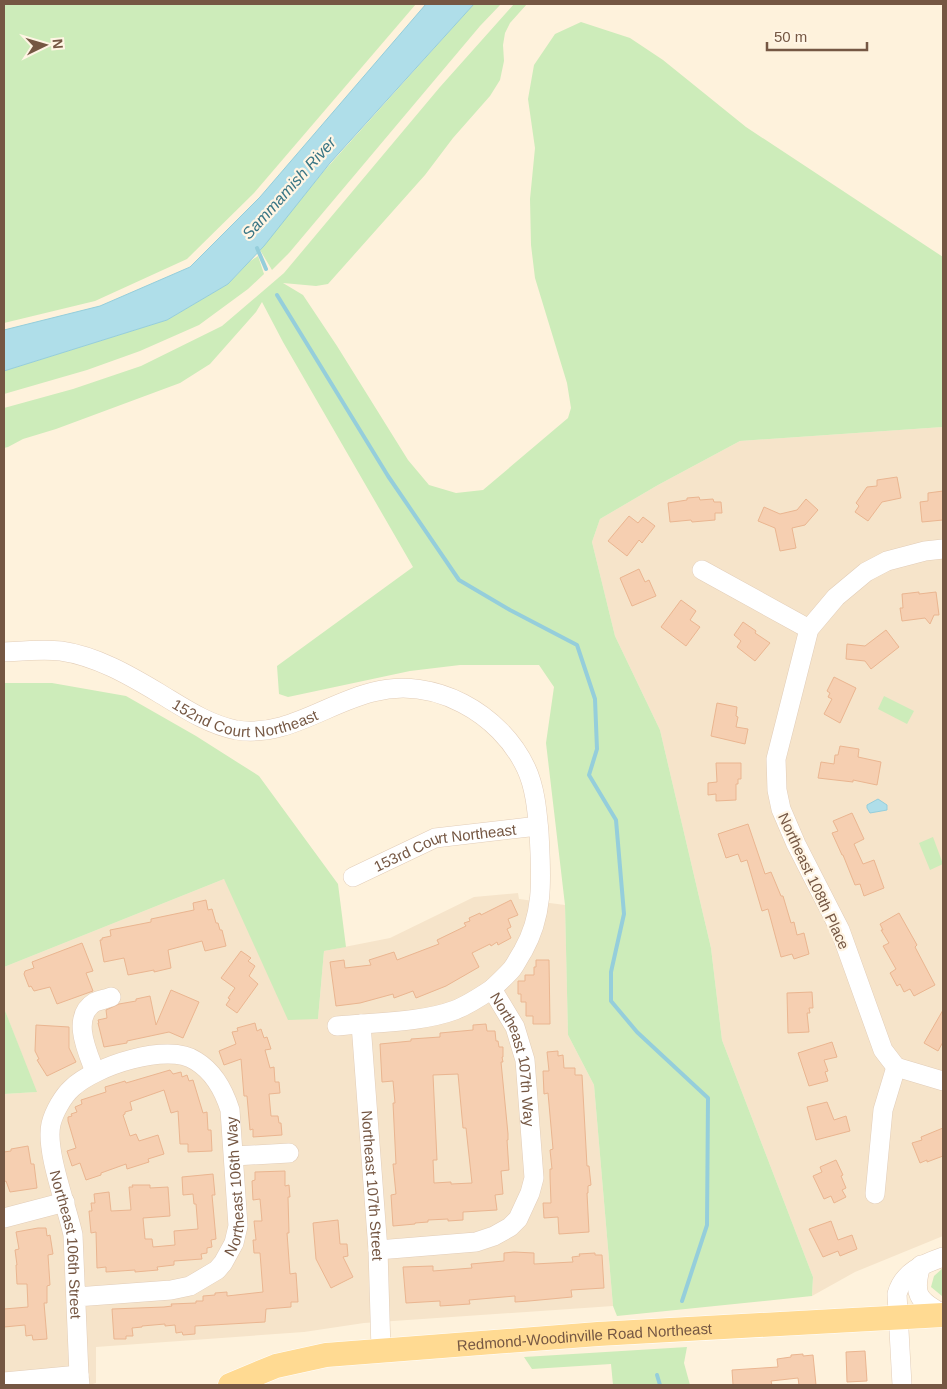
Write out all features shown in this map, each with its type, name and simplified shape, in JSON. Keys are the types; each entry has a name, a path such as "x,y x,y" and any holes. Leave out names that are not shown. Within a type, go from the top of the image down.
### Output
{"main road":[{"name":"Redmond-Woodinville Road Northeast","path":"230,1385 276,1366 326,1354 598,1334 943,1314"}],"street":[{"path":"702,570 810,629 836,597 866,572 887,561 925,551 943,549"},
{"name":"Northeast 108th Place","path":"810,629 776,759 777,790 781,809 796,844 840,930 883,1050 896,1067"},
{"name":"152nd Court Northeast","path":"4,652 61,651 85,657 108,665 136,679 183,708 218,726 240,730 259,731 294,724 354,698 388,689 429,692 450,697 467,705 488,719"},
{"name":"Northeast 107th Way","path":"378,1250 476,1242 494,1236 510,1227 518,1219 530,1193 534,1178 525,1060 515,1027 492,990 513,968 530,939 538,911 542,881 538,826 534,790 526,768 511,742 488,719"},
{"name":"153rd Court Northeast","path":"353,877 435,838 538,826"},
{"path":"337,1026 423,1017 446,1012 476,1000 492,990"},
{"path":"95,1072 83,1040 83,1020 87,1011 94,1003 111,997"},
{"name":"Northeast 107th Street","path":"361,1024 378,1250 381,1350"},
{"name":"Northeast 106th Way","path":"76,1297 171,1290 190,1286 217,1270 223,1263 234,1243 238,1226 232,1123 226,1095 212,1075 196,1060 167,1054 146,1055 95,1072"},
{"path":"875,1194 883,1110 896,1067 943,1081"},
{"name":"Northeast 106th Street","path":"80,1380 73,1235 50,1146 51,1124 59,1105 71,1089 95,1072"},
{"path":"234,1156 289,1153"},
{"path":"4,1218 65,1202"},
{"path":"902,1385 897,1294 900,1285 908,1275 921,1265 943,1256"},
{"path":"921,1265 916,1282 918,1294 925,1303 943,1314"},
{"path":"4,1382 80,1380"}],"shaded area":[{"path":"943,427 943,1236 855,1272 812,1296 813,1277 722,1040 711,948 660,730 615,636 592,542 600,519 740,441"},
{"path":"224,879 318,1019 324,951 390,938 474,897 518,893 519,899 565,905 568,1035 594,1085 613,1306 364,1323 304,1332 96,1347 96,1383 89,1385 4,1385 4,1094 36,1092 4,1008 4,967"}],"green space":[{"path":"4,4 416,4 254,193 187,259 95,301 4,323"},
{"path":"474,4 501,4 480,26 289,253 272,270 260,250 324,171"},
{"path":"514,4 527,4 510,23 505,33 503,45 504,61 500,80 490,96 453,138 425,175 328,284 316,286 283,283 303,295 408,460 429,485 456,493 483,490 568,418 571,408 567,383 535,278 531,245 530,199 535,148 528,99 534,65 555,34 581,22 630,38 663,60 746,127 943,257 943,427 740,441 600,519 592,542 615,636 660,730 711,948 722,1040 813,1277 812,1296 617,1316 613,1306 594,1085 568,1035 565,905 546,743 554,687 539,665 460,665 410,671 288,697 279,694 277,666 413,567 283,342 262,302 256,312 210,364 180,383 56,429 23,439 4,448 4,408 73,389 141,366 222,326 284,273 440,87"},
{"path":"258,256 264,274 248,289 199,325 140,351 87,370 4,394 4,371 167,320 228,284 249,262"},
{"path":"4,683 52,683 126,696 196,736 259,776 338,884 346,947 324,951 318,1019 288,1020 224,879 4,967"},
{"path":"884,696 914,711 907,724 878,709"},
{"path":"933,837 943,864 930,870 919,843"},
{"path":"4,1008 37,1092 4,1094"},
{"path":"943,1268 942,1296 931,1287 934,1276"},
{"path":"687,1347 684,1363 690,1385 613,1385 611,1364 532,1369 524,1357"}],"water":[{"name":"Sammamish River","path":"426,4 474,4 330,163 264,246 228,284 167,320 4,371 4,330 100,306 190,267 260,197"},
{"path":"878,799 887,805 887,810 870,813 867,805"}],"building":[{"path":"897,477 901,498 882,502 868,521 855,512 859,506 856,503 867,487 877,486 877,480"},
{"path":"943,491 943,520 922,522 920,502 928,501 928,493"},
{"path":"699,497 700,500 713,499 714,502 721,502 722,513 715,513 715,520 670,522 668,503"},
{"path":"806,499 818,510 805,525 792,528 796,548 780,551 775,528 758,521 764,507 780,514 797,510"},
{"path":"629,516 638,523 643,517 655,526 642,543 639,540 627,556 608,541"},
{"path":"639,569 645,582 649,580 656,596 632,606 620,578"},
{"path":"919,592 919,594 936,592 939,615 934,615 930,624 925,618 902,621 900,608 903,608 902,594"},
{"path":"681,600 696,611 690,620 700,627 686,646 661,627"},
{"path":"743,622 770,643 755,661 737,647 741,641 734,635"},
{"path":"886,630 899,647 871,669 865,661 846,659 847,644 865,646"},
{"path":"834,677 856,688 840,723 824,714 832,699 828,697 830,693 827,691"},
{"path":"717,703 737,707 736,727 748,729 745,744 711,736"},
{"path":"840,746 859,749 858,757 881,762 877,785 853,780 853,782 818,778 821,762 834,764 835,755 838,755"},
{"path":"716,763 741,763 741,779 738,779 738,784 736,784 736,800 716,801 716,794 708,795 708,783 717,782"},
{"path":"852,813 864,839 854,844 863,864 874,860 884,888 864,896 860,884 855,885 832,833 838,831 833,821"},
{"path":"748,824 765,874 771,872 781,896 783,896 791,923 794,922 797,935 804,933 809,954 794,959 792,954 781,957 768,909 762,911 747,860 741,862 738,854 726,858 718,834"},
{"path":"206,900 208,910 212,909 216,923 218,923 220,930 222,930 226,946 205,951 202,941 168,950 171,968 154,972 154,970 128,975 124,958 104,962 100,940 111,936 110,930 151,922 151,919 194,910 193,903"},
{"path":"511,900 518,915 508,919 511,927 507,929 511,938 498,945 497,942 491,946 490,944 472,953 479,967 446,986 416,998 413,991 394,998 393,994 360,1003 336,1006 330,962 344,960 345,968 371,965 369,960 394,952 397,960 439,944 437,940 466,926 464,923 470,921 469,918 480,913 481,915"},
{"path":"899,913 917,945 915,947 935,985 914,996 910,989 904,992 900,984 897,986 890,973 896,969 883,946 889,943 881,930 883,930 880,924"},
{"path":"82,943 93,971 86,973 93,991 57,1004 50,987 34,991 31,986 29,987 24,974 25,971 34,968 32,962"},
{"path":"241,951 251,958 248,961 255,966 249,976 258,984 237,1013 226,1005 230,999 228,998 235,988 221,978"},
{"path":"536,960 549,960 550,1024 533,1024 533,1016 526,1016 526,1002 521,1002 521,994 518,994 518,981 525,981 525,975 534,975"},
{"path":"171,990 199,1002 183,1038 169,1032 104,1047 98,1020 107,1018 106,1010 119,1004 150,996 156,1025"},
{"path":"812,992 813,1008 809,1008 810,1013 807,1013 809,1032 788,1033 787,993"},
{"path":"943,1010 943,1042 938,1051 924,1043"},
{"path":"255,1023 257,1031 261,1029 264,1038 267,1037 271,1049 265,1050 270,1068 274,1067 275,1082 279,1082 280,1093 269,1094 271,1116 278,1116 282,1135 253,1137 253,1129 250,1130 247,1096 244,1096 241,1059 224,1065 219,1051 236,1044 232,1032 238,1031 237,1028"},
{"path":"486,1024 487,1031 495,1031 499,1047 503,1047 503,1062 501,1062 508,1134 509,1170 501,1171 503,1194 495,1195 497,1210 463,1212 463,1220 428,1220 428,1222 393,1226 391,1195 396,1194 393,1164 396,1164 393,1103 395,1103 393,1081 382,1082 380,1044 440,1037 440,1033 473,1030 473,1025","holes":["458,1074 463,1128 466,1128 472,1183 434,1183 433,1160 437,1160 433,1075"]},
{"path":"36,1025 69,1027 69,1048 76,1062 47,1076 37,1060 39,1059 35,1051"},
{"path":"832,1042 837,1057 824,1060 828,1071 825,1072 828,1081 809,1086 798,1053"},
{"path":"558,1051 558,1056 563,1055 564,1068 575,1068 575,1075 582,1075 587,1166 589,1166 591,1185 588,1186 587,1193 589,1232 559,1234 558,1217 544,1218 543,1203 551,1203 550,1169 552,1169 550,1150 553,1149 548,1093 544,1094 543,1071 549,1071 547,1052"},
{"path":"170,1070 173,1074 181,1072 182,1077 187,1075 189,1081 193,1080 203,1113 207,1112 208,1130 211,1130 212,1151 188,1152 188,1144 180,1144 178,1111 171,1113 164,1090 130,1102 132,1110 125,1112 123,1115 130,1136 136,1134 139,1141 158,1135 164,1154 148,1159 149,1162 127,1169 126,1164 86,1180 80,1163 72,1166 67,1151 76,1148 68,1121 68,1117 72,1116 71,1114 77,1112 75,1107 82,1104 81,1100 106,1092 105,1087"},
{"path":"827,1102 834,1120 846,1116 850,1131 816,1140 807,1107"},
{"path":"943,1128 943,1156 920,1163 912,1143 922,1140 921,1137"},
{"path":"28,1146 31,1164 34,1164 37,1188 10,1192 6,1181 4,1182 4,1152"},
{"path":"836,1160 843,1175 841,1176 846,1188 842,1190 846,1197 834,1203 831,1196 824,1199 813,1176 822,1172 820,1167"},
{"path":"285,1171 285,1186 289,1185 290,1197 288,1197 289,1233 287,1233 290,1274 296,1273 298,1302 291,1302 291,1307 266,1309 265,1322 195,1326 195,1334 183,1335 182,1332 176,1333 175,1325 142,1326 132,1328 133,1336 126,1336 126,1339 114,1339 112,1309 164,1307 172,1306 171,1304 196,1303 196,1301 203,1301 203,1296 215,1295 215,1293 227,1292 227,1296 263,1292 260,1253 254,1253 253,1240 256,1240 254,1221 262,1221 260,1199 253,1200 252,1181 255,1180 255,1172"},
{"path":"213,1174 215,1195 212,1195 216,1239 211,1240 212,1247 207,1248 207,1253 201,1254 202,1259 174,1261 174,1265 157,1267 158,1270 135,1272 135,1270 106,1272 106,1267 97,1268 96,1232 91,1233 89,1211 92,1211 91,1203 95,1203 94,1194 109,1192 111,1211 131,1210 129,1187 133,1187 132,1185 150,1185 150,1188 168,1187 170,1216 143,1218 145,1239 152,1239 153,1247 175,1245 174,1231 198,1229 196,1204 194,1204 193,1194 183,1195 182,1177"},
{"path":"338,1220 340,1244 347,1244 348,1256 343,1257 353,1277 331,1288 316,1259 313,1223"},
{"path":"831,1221 838,1240 852,1235 857,1249 840,1256 838,1251 823,1257 809,1229"},
{"path":"46,1228 47,1236 50,1235 53,1254 48,1255 50,1285 47,1286 47,1303 44,1303 47,1339 33,1340 32,1335 26,1336 25,1325 4,1327 4,1309 28,1307 27,1284 17,1284 15,1250 19,1249 16,1232"},
{"path":"504,1253 534,1253 534,1264 573,1262 572,1257 580,1256 579,1254 595,1253 595,1255 602,1255 604,1288 571,1290 572,1297 529,1301 515,1302 515,1296 469,1300 470,1304 440,1306 440,1301 406,1303 403,1267 433,1266 433,1271 472,1268 471,1264 504,1261"},
{"path":"865,1351 867,1381 847,1382 846,1352"},
{"path":"803,1354 803,1356 813,1355 816,1385 799,1385 798,1378 771,1381 772,1385 733,1385 732,1370 778,1367 777,1359"}],"waterway":[{"name":"Sammamish River","path":"257,248 266,269"},
{"path":"277,295 388,476 459,580 510,610 577,645 595,699 597,749 589,775 616,820 624,914 611,972 611,1001 637,1032 708,1098 707,1225 682,1301"},
{"path":"657,1375 660,1385"}]}
